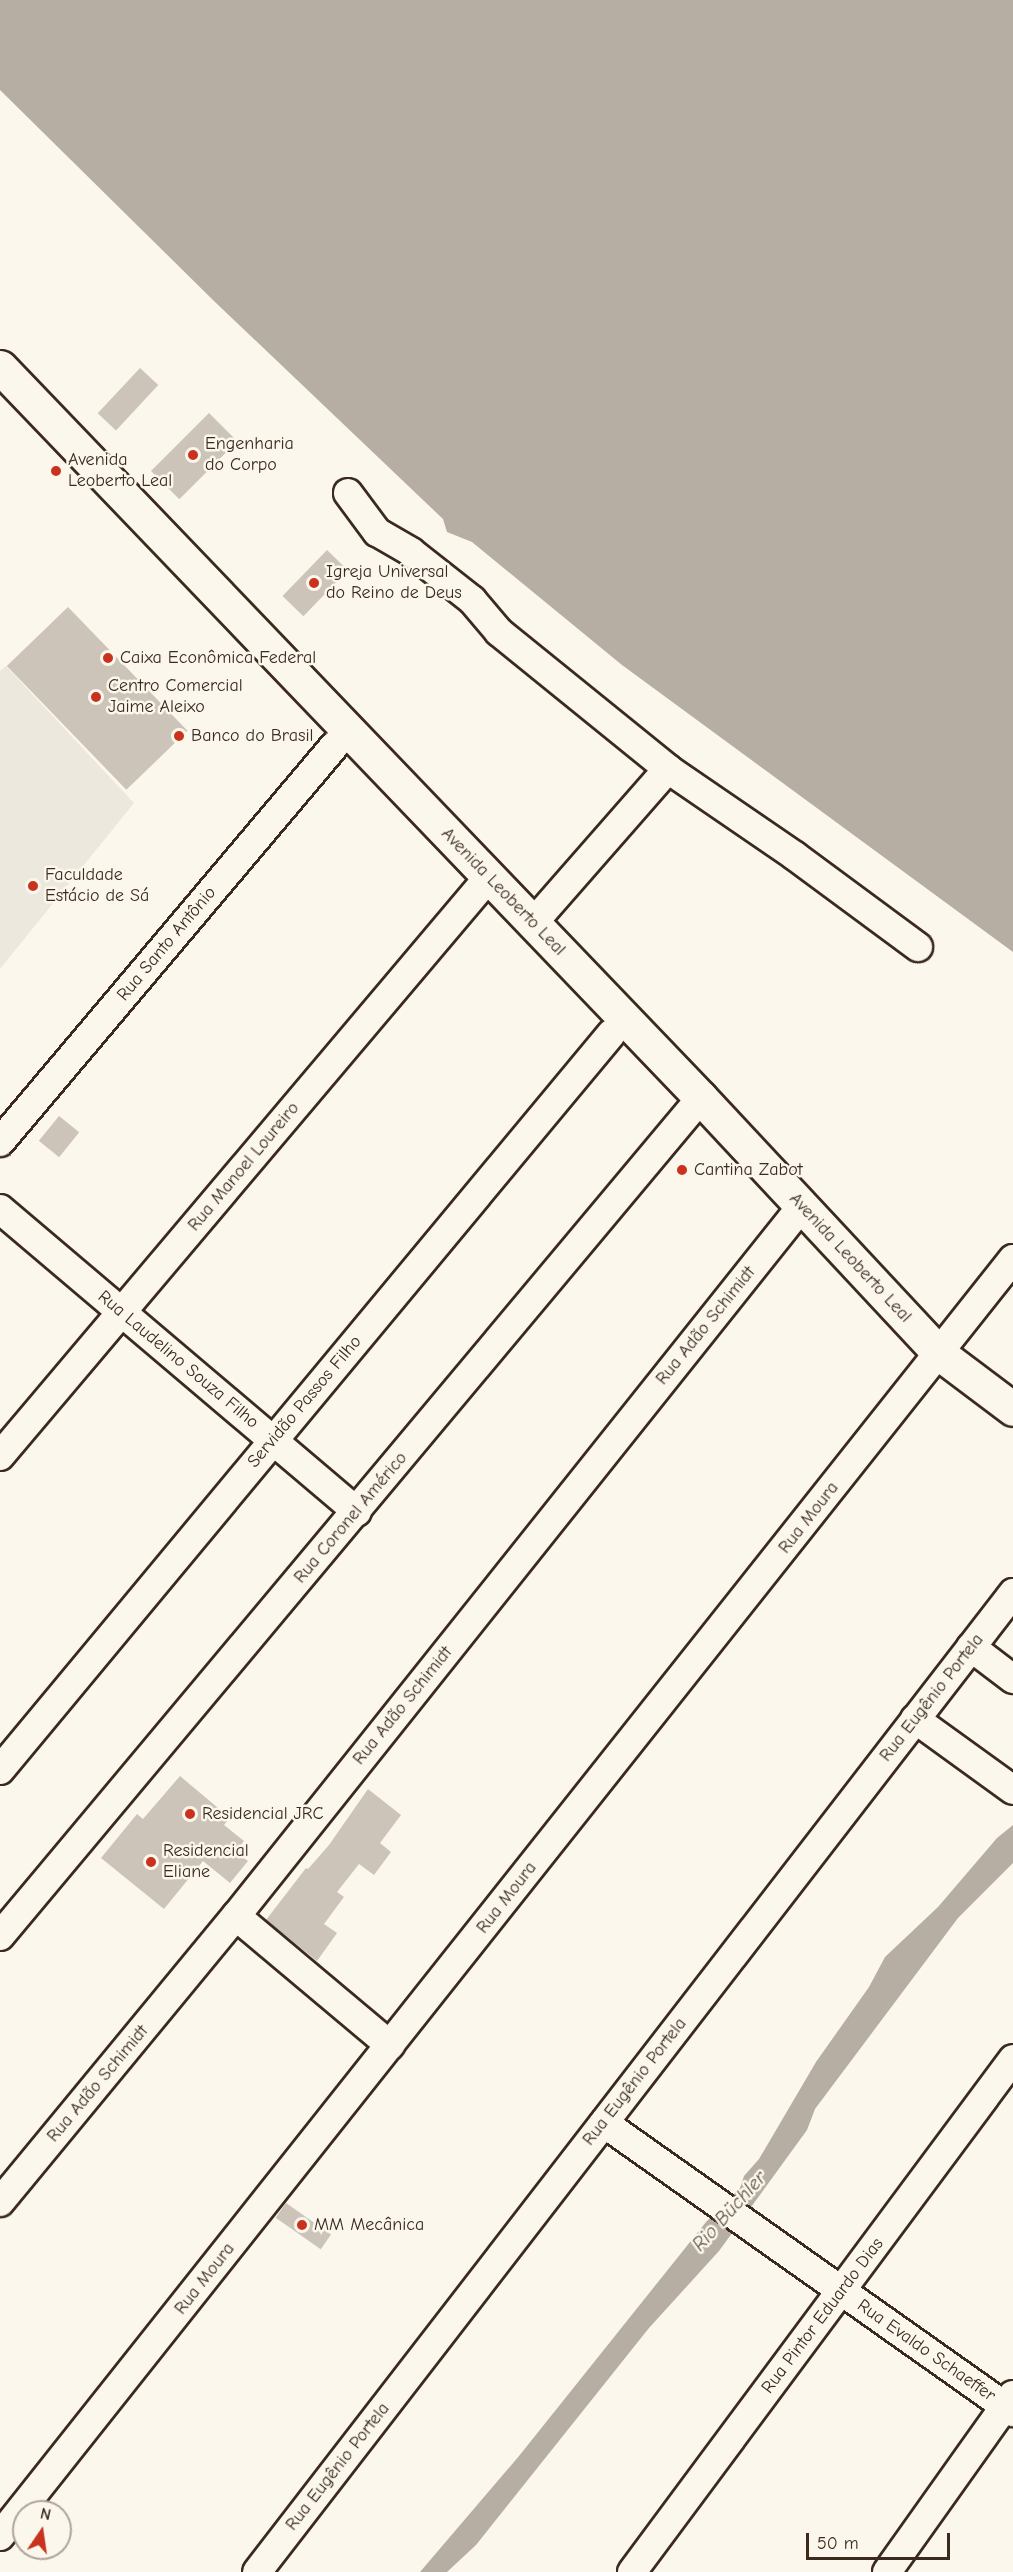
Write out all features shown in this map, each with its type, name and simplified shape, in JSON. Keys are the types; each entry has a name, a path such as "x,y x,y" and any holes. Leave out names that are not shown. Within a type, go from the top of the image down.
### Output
{"main road":[{"name":"Avenida Leoberto Leal","path":"0,367 482,885 611,1034 694,1106"},
{"name":"Avenida Leoberto Leal","path":"0,396 335,745 482,885 533,923 694,1106 934,1362 1013,1434"},
{"name":"Avenida Leoberto Leal","path":"934,1362 1013,1409"}],"street":[{"path":"348,493 377,532 411,552 472,600 499,632 668,769 795,856 918,947"},
{"name":"Rua Santo Antônio","path":"0,1142 335,745"},
{"path":"533,923 668,769"},
{"name":"Rua Manoel Loureiro","path":"0,1456 482,885"},
{"name":"Servidão Passos Filho","path":"0,1770 611,1034"},
{"name":"Rua Coronel Américo","path":"0,1936 357,1512 694,1106"},
{"name":"Rua Laudelino Souza Filho","path":"0,1209 357,1512"},
{"name":"Rua Adão Schimidt","path":"0,2202 236,1916 795,1214"},
{"name":"Rua Moura","path":"0,2536 934,1362 1013,1259"},
{"name":"Rua Eugênio Portela","path":"257,2572 1013,1593"},
{"path":"970,1647 1013,1679"},
{"path":"915,1719 1013,1790"},
{"path":"236,1916 390,2045"},
{"name":"Rua Pintor Eduardo Dias","path":"632,2572 1013,2059"},
{"name":"Rua Evaldo Schaeffer","path":"604,2123 841,2291 1010,2405"},
{"path":"887,2572 1010,2405"}],"shaded area":[{"name":"Faculdade Estácio de Sá","path":"6,666 134,803 0,969 0,671"}],"water":[{"path":"0,0 1013,0 1013,952 622,665 472,542 447,532 443,519 215,302 0,90"},
{"name":"Rio Büchler","path":"1013,1825 1013,1863 958,1918 815,2109 807,2130 719,2251 649,2328 476,2545 447,2572 420,2572 519,2456 706,2222 740,2188 744,2176 759,2159 816,2062 869,1987 885,1957 938,1907 997,1838"}],"building":[{"path":"140,368 158,385 116,430 98,413"},
{"name":"Engenharia do Corpo","path":"209,413 237,441 179,499 151,471"},
{"name":"Igreja Universal do Reino de Deus","path":"327,550 348,570 303,616 283,596"},
{"name":"Centro Comercial Jaime Aleixo","path":"68,607 187,731 126,790 7,666"},
{"path":"59,1116 79,1132 59,1157 39,1141"},
{"path":"180,1776 230,1818 224,1825 244,1841 235,1852 248,1861 230,1883 203,1861 164,1909 101,1858 137,1814 143,1819"},
{"path":"368,1789 401,1815 380,1843 391,1852 374,1875 359,1864 337,1892 344,1897 324,1924 337,1933 317,1961 266,1920 306,1868 308,1869 329,1845"},
{"name":"MM Mecânica","path":"286,2203 331,2235 321,2249 276,2218"}],"place":[{"name":"Engenharia do Corpo","path":"193,455"},
{"name":"Avenida Leoberto Leal","path":"56,471"},
{"name":"Igreja Universal do Reino de Deus","path":"314,583"},
{"name":"Caixa Econômica Federal","path":"108,658"},
{"name":"Centro Comercial Jaime Aleixo","path":"96,697"},
{"name":"Banco do Brasil","path":"179,736"},
{"name":"Faculdade Estácio de Sá","path":"33,886"},
{"name":"Cantina Zabot","path":"682,1170"},
{"name":"Residencial JRC","path":"190,1814"},
{"name":"Residencial Eliane","path":"151,1862"},
{"name":"MM Mecânica","path":"302,2225"}]}
